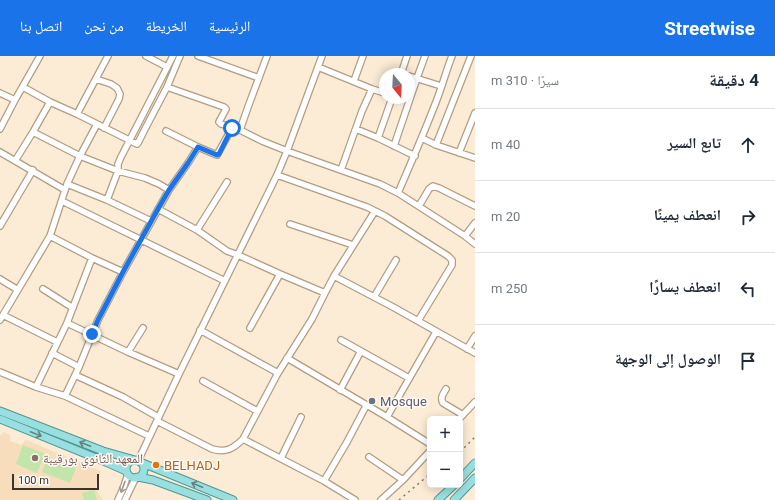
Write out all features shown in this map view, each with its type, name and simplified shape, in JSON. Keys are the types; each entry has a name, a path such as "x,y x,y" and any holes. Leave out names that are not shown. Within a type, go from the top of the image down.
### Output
{"main road":[{"path":"0,411 103,451 138,461 233,500"},
{"path":"0,420 101,460 127,472 132,477 153,480 207,500"},
{"path":"127,472 126,468 128,463 130,461 138,461 143,466 143,471 137,477"},
{"path":"463,475 475,463"},
{"path":"454,500 475,478"},
{"path":"438,500 451,488"}],"street":[{"path":"0,129 40,56"},
{"path":"77,114 108,56"},
{"path":"146,56 167,67"},
{"path":"107,200 118,171 118,164 129,140 173,56"},
{"path":"23,87 50,102 137,144 167,87 180,56"},
{"path":"198,56 259,78"},
{"path":"240,130 267,56"},
{"path":"138,461 178,374 288,151 322,56"},
{"path":"354,81 363,56"},
{"path":"404,68 407,56"},
{"path":"394,146 425,56"},
{"path":"398,193 415,156 452,56"},
{"path":"436,145 471,56 475,58"},
{"path":"318,67 379,91"},
{"path":"417,78 441,86"},
{"path":"96,79 111,84 117,88 120,94 119,100 104,128"},
{"path":"167,87 224,107 226,109 219,122 221,124 240,130 262,141 288,151 380,184 398,193 475,244"},
{"path":"341,170 362,111 372,89"},
{"path":"0,93 15,100"},
{"path":"15,161 50,102"},
{"path":"378,138 390,104"},
{"path":"459,153 475,113"},
{"path":"57,342 1,318 50,236 66,187 97,124"},
{"path":"166,131 217,155 219,154 232,128"},
{"path":"356,129 415,156"},
{"path":"33,132 80,156 118,171 145,178 169,190"},
{"path":"422,138 436,145 475,158"},
{"path":"65,396 98,320 150,221 198,147"},
{"path":"0,152 66,187 107,200 150,221"},
{"path":"0,226 33,170"},
{"path":"277,175 375,211 448,256 452,260 452,264 418,322"},
{"path":"197,230 227,182"},
{"path":"419,206 429,189 433,186 475,206"},
{"path":"62,201 225,281"},
{"path":"158,209 197,230 226,251 325,293"},
{"path":"75,375 123,396 157,419 212,450 222,451 230,449 242,439 278,373 312,319 334,276 375,211"},
{"path":"290,224 353,245"},
{"path":"465,236 475,224"},
{"path":"50,236 123,272"},
{"path":"36,387 67,323 92,258"},
{"path":"374,297 396,260"},
{"path":"250,328 280,274"},
{"path":"334,276 475,353"},
{"path":"0,279 18,290"},
{"path":"43,288 73,308"},
{"path":"67,323 178,374"},
{"path":"128,352 143,328"},
{"path":"200,330 278,373"},
{"path":"387,417 436,332"},
{"path":"467,349 475,336"},
{"path":"341,340 409,378"},
{"path":"340,390 361,351"},
{"path":"52,353 78,367"},
{"path":"287,358 427,442"},
{"path":"0,372 36,387 65,396 149,436"},
{"path":"203,381 257,411"},
{"path":"446,389 441,397 441,400 460,416"},
{"path":"462,416 475,402"},
{"path":"324,481 366,406"},
{"path":"281,458 301,417"},
{"path":"242,439 324,481 355,500"},
{"path":"381,500 427,455"},
{"path":"369,457 403,480"},
{"path":"118,500 123,489 127,472"},
{"path":"124,500 137,477"}],"shaded area":[{"name":"المعهد الثانوي بورقيبة","path":"4,432 10,435 10,441 21,445 26,440 101,471 96,486 98,493 103,500 0,500 0,436"}],"green space":[{"path":"23,445 45,454 37,473 16,464"},
{"path":"48,457 76,468 70,483 42,472"},
{"path":"94,490 97,500 84,500 82,493"}],"railway":[{"path":"463,449 475,437"},
{"path":"399,500 427,477"}],"place":[{"name":"Mosque","path":"372,401"},
{"name":"المعهد الثانوي بورقيبة","path":"35,458"},
{"name":"BELHADJ","path":"156,465"}],"route":[{"path":"92,334 150,221 198,147 216,155 219,154 232,128"}]}
